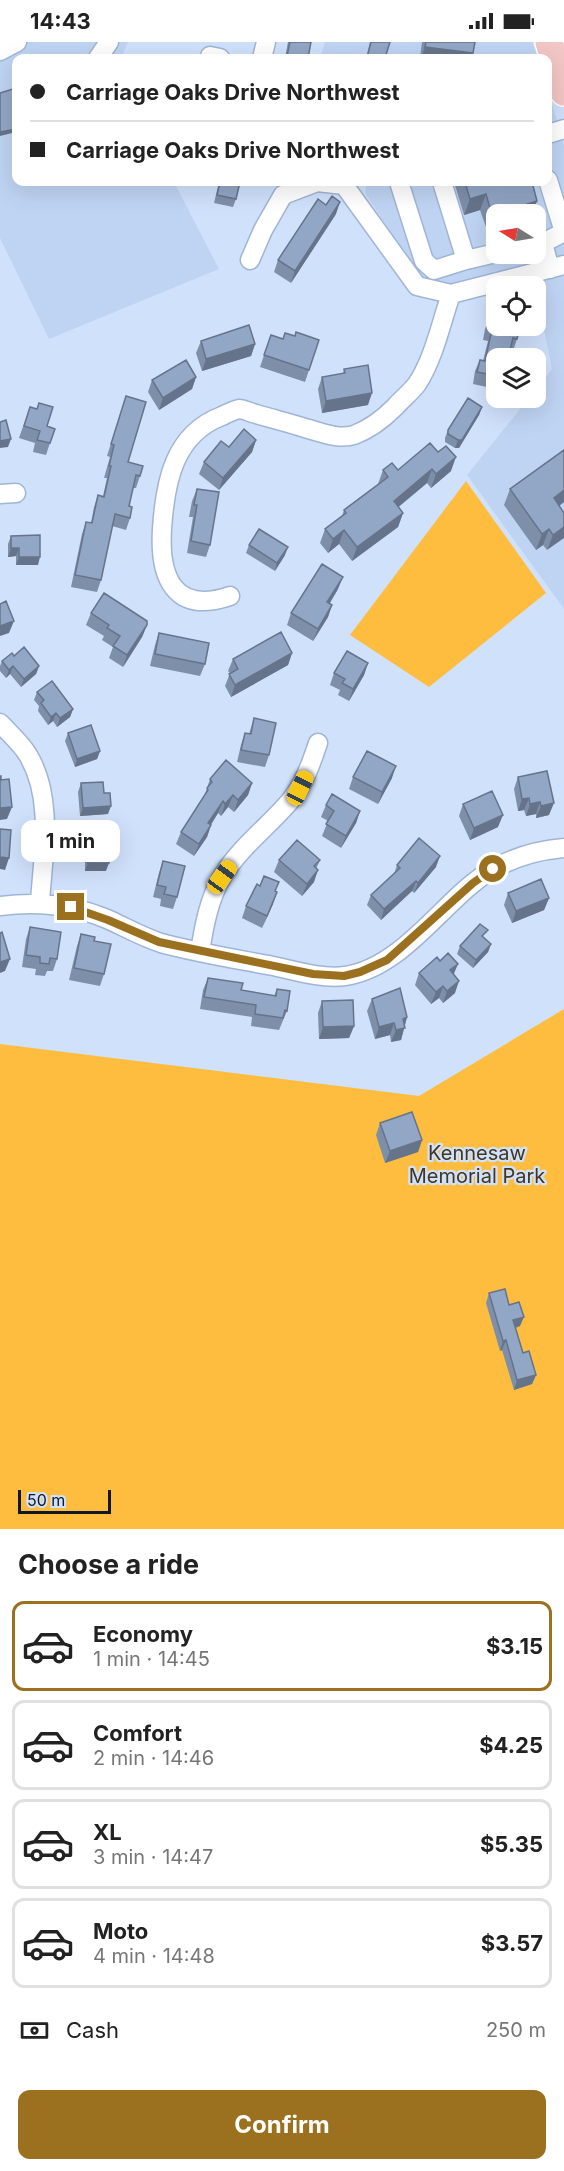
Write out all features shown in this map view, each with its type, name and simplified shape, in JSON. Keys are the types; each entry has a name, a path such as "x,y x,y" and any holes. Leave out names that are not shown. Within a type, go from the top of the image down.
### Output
{"highway":[{"path":"549,44 564,92"}],"street":[{"path":"0,51 17,42"},
{"path":"345,186 417,286 451,294 557,267 546,252"},
{"path":"400,186 424,261 434,270 486,255"},
{"path":"443,186 466,260"},
{"path":"546,240 564,232 550,186"},
{"path":"250,260 277,188"},
{"path":"230,596 213,602 188,600 169,582 164,568 161,548 162,520 170,472 181,448 191,434 207,421 239,410 334,436 351,436 369,428 386,415 416,385 426,366 451,294"},
{"path":"0,723 28,755 42,791 45,817 40,902"},
{"path":"200,952 210,905 222,877 300,788 318,743"},
{"path":"0,906 40,902 84,911 159,942 329,976 360,972 387,960 473,883 493,869 524,855 564,848"}],"shaded area":[{"path":"0,42 128,42 123,54 12,54 12,186 176,186 219,269 49,339 0,238"},
{"path":"325,42 532,42 536,54 321,54"},
{"path":"552,104 564,146 564,609 467,475 521,408 546,408 546,376 552,369 545,336 546,276 533,276 531,266 447,288 423,283 365,193 366,186 552,186"}],"green space":[{"path":"466,481 546,593 429,687 350,635"},
{"name":"Kennesaw Memorial Park","path":"564,1009 564,1529 0,1529 0,1044 419,1096"}],"building":[{"path":"290,42 311,42 309,54 287,54"},
{"path":"371,42 390,42 386,54 368,54"},
{"path":"426,42 475,42 473,53 425,47"},
{"path":"12,89 12,130 0,132 0,93"},
{"path":"219,186 239,186 236,199 217,195"},
{"path":"466,186 533,186 537,201 527,204 489,204 486,194 470,199"},
{"path":"332,196 340,202 295,271 278,260 318,199 326,205"},
{"path":"249,325 255,344 206,359 201,341"},
{"path":"296,332 319,340 309,370 264,355 271,335 283,339 285,333 295,336"},
{"path":"490,336 518,336 517,339 513,338 510,348 488,348"},
{"path":"486,356 486,374 477,372 480,360 485,361"},
{"path":"186,360 196,377 163,398 152,380"},
{"path":"368,365 372,393 326,401 322,377 345,373 344,369"},
{"path":"126,396 146,402 128,462 143,466 140,476 136,475 129,506 132,507 130,518 115,514 101,580 75,575 86,522 92,523 98,495 104,497 114,445 111,444"},
{"path":"468,398 482,407 462,440 458,440 448,434 448,430"},
{"path":"39,403 53,407 47,426 55,429 50,443 37,440 40,431 24,426 30,407 37,409"},
{"path":"6,420 11,439 0,441 0,422"},
{"path":"244,429 256,440 223,478 204,462 221,441 229,447"},
{"path":"430,443 438,452 446,446 456,457 436,474 432,469 394,501 403,513 357,547 344,530 333,539 325,529 346,513 344,510 388,477 383,470 392,463 398,470"},
{"path":"564,450 564,490 554,498 564,513 564,527 553,535 549,529 542,534 510,489"},
{"path":"197,489 219,492 210,545 191,541 197,505 194,505"},
{"path":"259,529 288,547 277,563 249,545"},
{"path":"40,535 40,557 19,557 19,548 11,548 11,536"},
{"path":"322,564 343,577 327,602 332,605 318,629 291,613"},
{"path":"104,593 147,621 147,625 127,655 113,646 120,636 107,628 109,625 91,613"},
{"path":"6,601 14,621 0,626 0,604"},
{"path":"281,632 292,653 235,685 229,674 238,669 233,659"},
{"path":"159,633 209,643 205,664 155,654"},
{"path":"24,647 39,666 24,679 13,666 9,670 2,661 12,653 14,656"},
{"path":"347,651 368,663 353,689 342,683 345,679 334,673"},
{"path":"52,681 73,709 60,718 56,713 51,717 41,703 44,700 37,692"},
{"path":"254,718 276,723 269,755 241,750 245,733 251,734"},
{"path":"91,725 100,751 77,759 68,733"},
{"path":"367,751 396,766 382,792 353,777"},
{"path":"226,760 252,783 238,800 233,795 225,804 223,801 208,823 211,825 199,844 181,832 208,790 212,782 210,779"},
{"path":"547,771 554,803 541,806 540,802 530,804 529,798 522,799 518,777"},
{"path":"0,776 1,780 9,779 12,807 0,808"},
{"path":"103,782 104,793 110,793 111,806 83,808 81,783"},
{"path":"492,791 503,815 474,828 463,804"},
{"path":"332,794 360,811 346,836 326,824 334,811 326,805"},
{"path":"0,829 11,830 9,858 0,857"},
{"path":"419,838 440,856 418,883 416,881 384,909 371,895 400,868 397,865"},
{"path":"88,840 109,841 109,863 88,863"},
{"path":"297,840 320,860 314,866 318,870 307,884 279,860"},
{"path":"163,861 185,866 177,897 164,894 166,887 157,885"},
{"path":"264,876 279,882 267,916 246,906 257,884 260,886"},
{"path":"541,879 549,898 516,911 508,893"},
{"path":"480,924 488,930 482,936 491,944 476,960 460,946"},
{"path":"30,927 61,932 57,959 50,958 49,964 40,963 40,957 26,955"},
{"path":"2,932 10,959 0,962 0,933"},
{"path":"81,934 95,937 94,941 111,944 104,974 74,968"},
{"path":"448,953 458,964 450,970 459,981 447,991 443,986 436,992 419,973 437,957 440,961"},
{"path":"208,978 243,983 241,990 276,996 277,989 290,991 287,1011 285,1010 283,1018 255,1014 256,1005 204,997"},
{"path":"400,988 407,1017 403,1019 405,1028 396,1030 394,1023 379,1027 372,999"},
{"path":"353,1000 354,1026 323,1027 322,1001"},
{"path":"412,1112 422,1140 390,1151 380,1123"},
{"path":"505,1289 509,1305 519,1302 524,1317 513,1320 523,1353 529,1351 536,1375 517,1380 489,1293"}],"route":[{"path":"71,907 159,942 313,974 344,976 360,972 387,960 473,883 493,869"}]}
